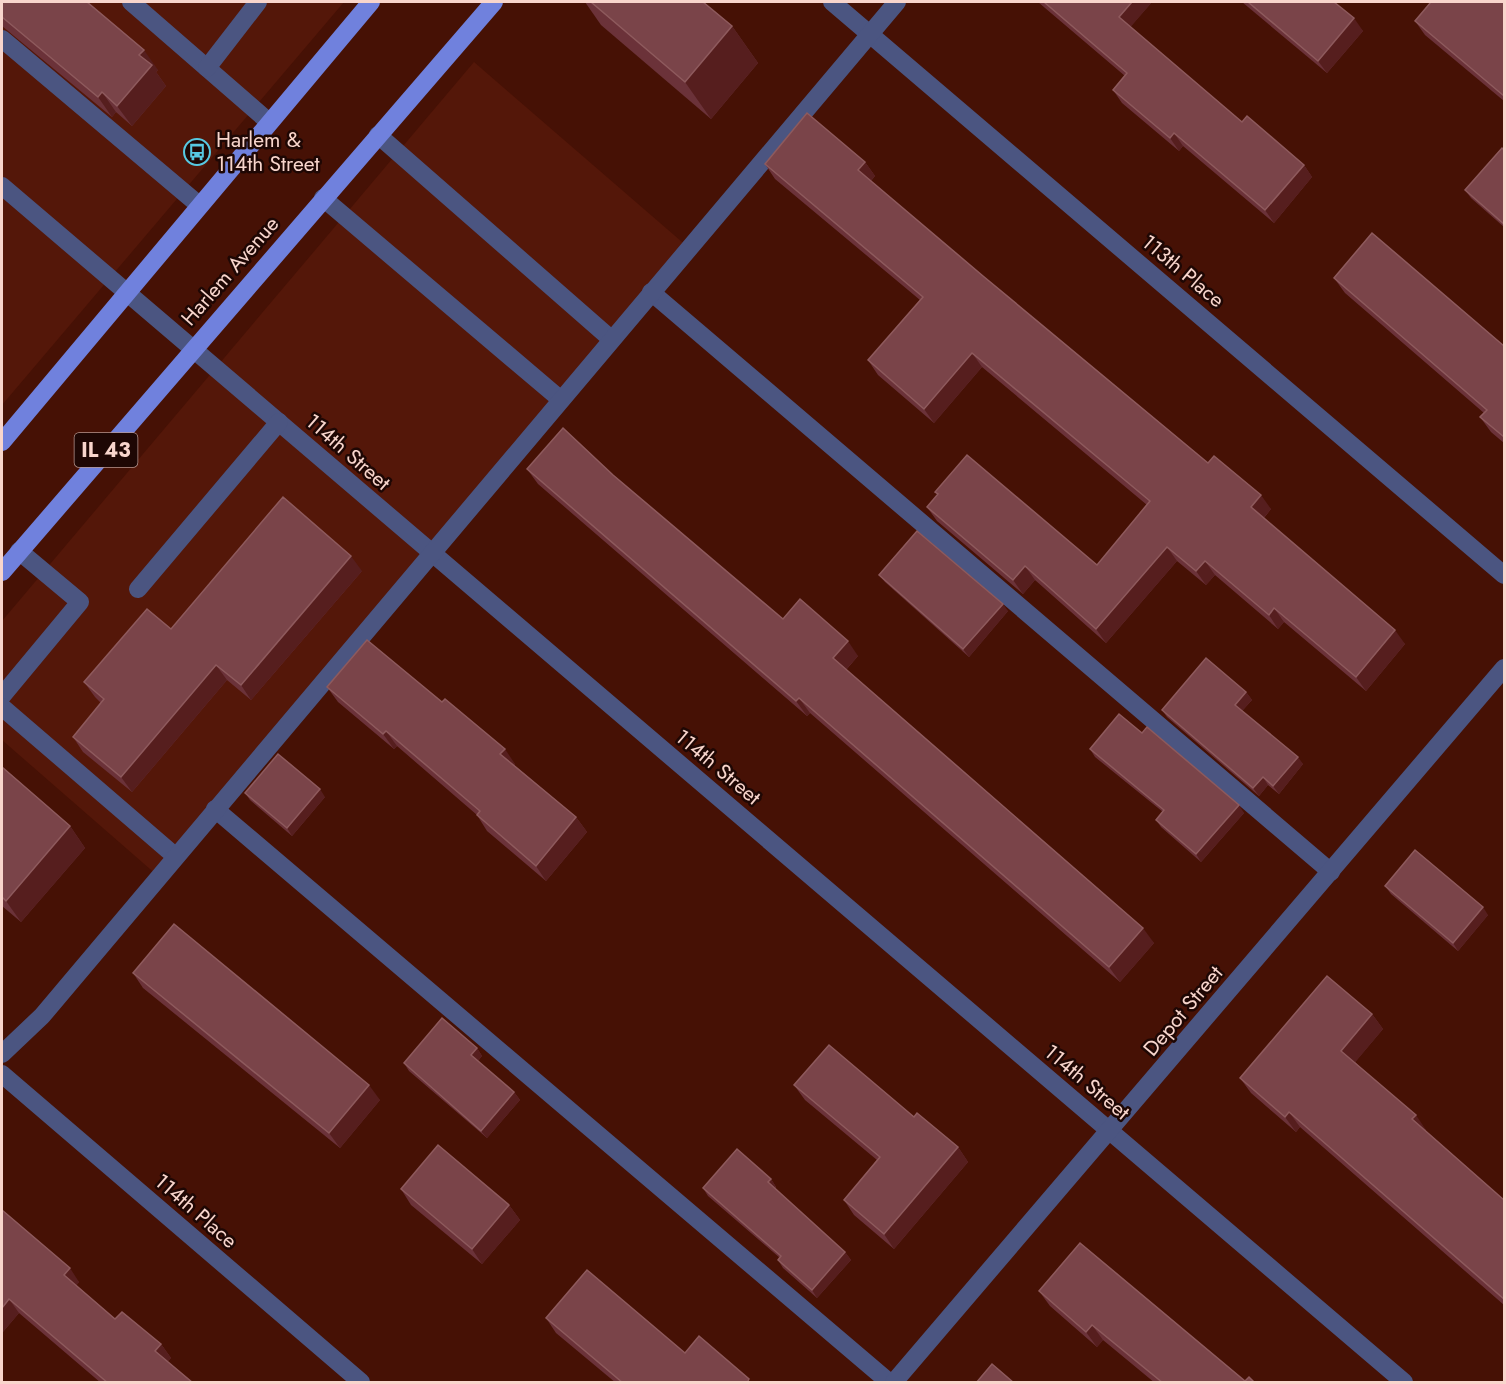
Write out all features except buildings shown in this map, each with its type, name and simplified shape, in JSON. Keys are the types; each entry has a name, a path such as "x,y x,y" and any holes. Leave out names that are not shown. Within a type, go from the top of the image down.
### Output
{"main road":[{"path":"2,442 371,2"},
{"name":"Harlem Avenue","path":"2,572 192,349 494,2"}],"street":[{"path":"131,2 269,122"},
{"path":"207,68 258,2"},
{"name":"113th Place","path":"832,2 1504,575"},
{"path":"2,1054 42,1016 897,2"},
{"path":"2,39 199,205"},
{"path":"378,135 611,339"},
{"name":"114th Street","path":"2,186 1404,1383"},
{"path":"323,198 560,399"},
{"path":"651,292 1331,872"},
{"path":"138,589 279,422"},
{"path":"2,696 8,674 80,602 19,551"},
{"name":"Depot Street","path":"894,1383 1504,668"},
{"path":"2,707 175,856"},
{"path":"215,809 889,1383"},
{"name":"114th Place","path":"2,1074 361,1383"}],"shaded area":[{"path":"2,2 344,2 2,405"},
{"path":"474,62 689,248 158,876 2,740 2,621"}],"place":[{"name":"Harlem & 114th Street","path":"197,152"}]}
